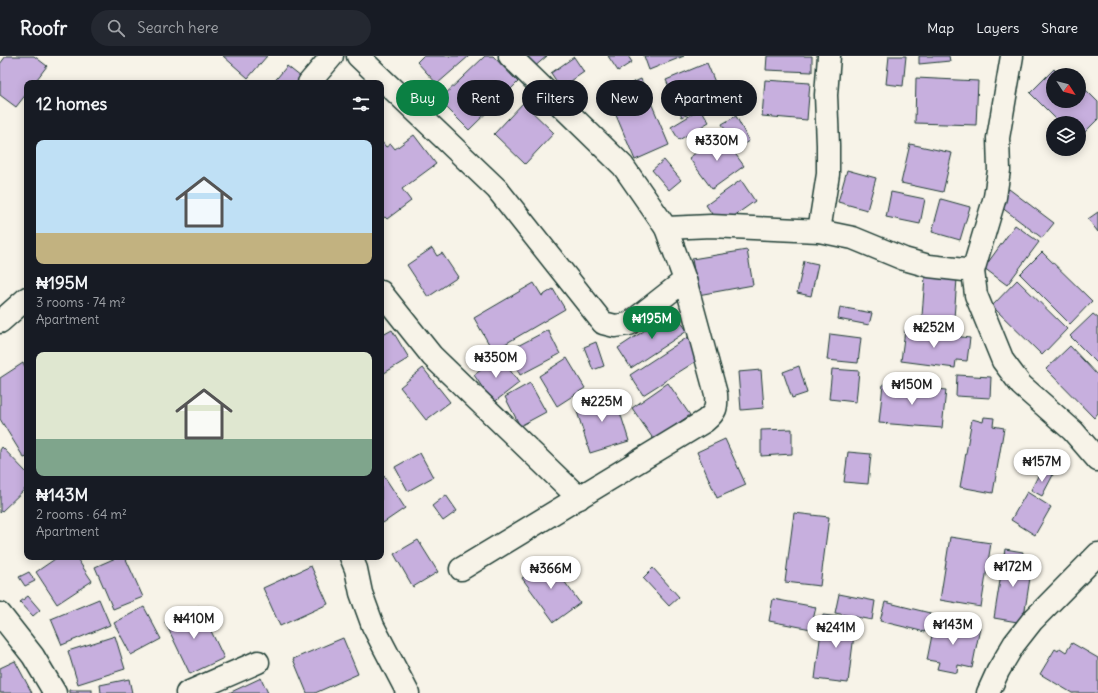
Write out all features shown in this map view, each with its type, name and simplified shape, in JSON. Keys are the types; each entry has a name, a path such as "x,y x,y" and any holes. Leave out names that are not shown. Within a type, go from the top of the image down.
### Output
{"street":[{"path":"312,80 332,56"},
{"path":"358,56 383,80"},
{"path":"461,569 705,421 714,414 717,405 716,394 685,280 666,228 623,166 510,56"},
{"path":"819,231 828,174 826,95 829,56"},
{"path":"1012,56 998,138 999,170 995,197 973,270 976,295 1003,361 1021,385 1073,431 1097,458"},
{"path":"384,81 497,189 603,323 615,326 629,324 685,280"},
{"path":"666,228 711,226 819,231 853,238 904,259 929,266 973,270"},
{"path":"384,296 432,356 579,498"},
{"path":"0,322 24,301"},
{"path":"988,693 998,671 1014,644 1032,621 1098,554"},
{"path":"352,560 373,626 408,693"},
{"path":"0,614 33,656 55,693"},
{"path":"187,693 258,662"}],"building":[{"path":"6,56 34,56 47,66 36,80 24,80 24,97 16,107 0,95 0,64"},
{"path":"223,56 267,56 248,78"},
{"path":"423,56 469,56 442,80 433,80 417,62"},
{"path":"485,56 493,56 518,82 514,86 514,80 460,80"},
{"path":"522,56 547,56 533,68"},
{"path":"608,56 628,56 632,62 618,71"},
{"path":"644,56 684,56 649,70"},
{"path":"767,56 812,56 812,72 766,70"},
{"path":"889,56 906,56 903,86 886,84"},
{"path":"919,56 949,56 950,61 919,64"},
{"path":"574,57 584,72 572,80 556,80 551,73"},
{"path":"707,63 714,80 666,80"},
{"path":"287,66 301,77 299,80 275,80"},
{"path":"1046,77 1046,108 1086,108 1086,90 1098,102 1098,119 1086,131 1086,116 1053,116 1030,93"},
{"path":"916,78 978,81 976,125 915,123"},
{"path":"765,80 810,83 807,120 762,116"},
{"path":"457,83 457,116 483,116 469,130 449,110 449,90"},
{"path":"522,104 522,116 536,116 554,133 525,164 494,134 511,116 514,116 514,113"},
{"path":"653,107 669,145 635,160 616,116 653,116"},
{"path":"689,116 705,116 709,122 679,140 671,127"},
{"path":"736,116 749,141 735,149 722,124"},
{"path":"721,134 744,166 712,189 689,158"},
{"path":"414,135 436,164 402,189 411,201 387,219 384,218 384,145 386,147 391,144 395,149"},
{"path":"910,144 952,153 943,192 901,183"},
{"path":"664,160 681,180 669,190 652,170"},
{"path":"847,170 876,178 867,210 838,202"},
{"path":"741,180 755,201 720,226 706,205"},
{"path":"1009,189 1054,223 1042,238 997,204"},
{"path":"891,192 925,199 920,224 886,217"},
{"path":"941,199 970,207 960,240 932,232"},
{"path":"1098,212 1098,232 1088,219"},
{"path":"1015,225 1039,242 1007,285 984,268"},
{"path":"432,248 437,256 442,253 458,277 428,297 407,265"},
{"path":"747,250 753,285 698,295 692,259"},
{"path":"1042,252 1092,301 1070,324 1020,274"},
{"path":"804,261 818,264 811,296 797,293"},
{"path":"925,277 957,279 954,318 922,316"},
{"path":"1017,280 1067,329 1042,355 992,306"},
{"path":"534,283 542,296 553,289 565,309 493,351 474,318"},
{"path":"840,307 872,313 869,325 838,319"},
{"path":"674,311 687,331 631,368 618,348"},
{"path":"1093,314 1098,318 1098,364 1070,336"},
{"path":"392,330 409,358 384,373 384,334"},
{"path":"548,330 560,354 520,375 508,351"},
{"path":"905,330 970,338 967,361 956,360 955,368 901,361"},
{"path":"830,334 861,338 858,363 827,360"},
{"path":"688,337 701,358 643,395 630,375"},
{"path":"596,342 604,366 593,370 584,347"},
{"path":"1070,346 1098,376 1098,413 1094,418 1046,369"},
{"path":"500,356 519,383 493,403 474,375"},
{"path":"567,358 585,388 557,406 539,376"},
{"path":"23,363 24,458 0,419 0,378"},
{"path":"799,366 807,393 792,398 783,372"},
{"path":"423,368 450,402 426,420 400,387"},
{"path":"832,369 859,371 856,402 829,399"},
{"path":"761,370 764,408 741,410 738,372"},
{"path":"957,375 991,377 990,398 956,396"},
{"path":"530,383 546,412 520,426 505,397"},
{"path":"668,383 690,415 654,440 632,408"},
{"path":"883,384 946,390 942,428 879,423"},
{"path":"614,393 629,441 590,453 575,405"},
{"path":"984,417 994,418 993,426 1004,428 993,493 960,487 972,419 983,422"},
{"path":"792,429 792,454 761,456 761,430"},
{"path":"725,439 746,485 717,498 697,452"},
{"path":"2,447 24,470 24,490 0,513 0,450"},
{"path":"633,449 640,458 630,466 623,457"},
{"path":"848,452 871,454 868,484 844,482"},
{"path":"420,453 433,477 408,491 395,467"},
{"path":"1041,470 1053,475 1042,496 1031,490"},
{"path":"384,476 405,508 384,522"},
{"path":"1027,492 1051,507 1035,535 1011,520"},
{"path":"446,495 457,511 443,521 432,506"},
{"path":"794,513 829,517 820,586 785,582"},
{"path":"950,537 991,543 981,607 940,600"},
{"path":"418,540 438,572 413,587 394,554"},
{"path":"1005,549 1023,552 1021,564 1032,565 1023,623 994,618"},
{"path":"548,559 580,603 554,622 522,578"},
{"path":"54,560 78,560 92,581 57,604 36,572"},
{"path":"111,560 126,560 143,597 113,609 95,567"},
{"path":"311,566 328,604 280,626 263,588"},
{"path":"653,568 679,597 669,606 643,578"},
{"path":"29,572 35,581 25,586 19,577"},
{"path":"839,594 875,601 872,620 835,613"},
{"path":"28,596 40,610 33,616 20,602"},
{"path":"99,599 110,625 62,645 51,619"},
{"path":"773,599 816,607 811,629 769,621"},
{"path":"885,602 930,613 925,632 880,621"},
{"path":"199,606 224,658 190,674 165,622"},
{"path":"144,607 161,639 131,655 114,623"},
{"path":"823,615 856,619 848,683 815,679"},
{"path":"935,620 980,628 972,668 958,665 957,673 937,669 939,662 927,660"},
{"path":"115,636 125,669 78,684 68,651"},
{"path":"343,638 358,674 315,693 307,693 293,659"},
{"path":"1072,643 1098,658 1098,693 1072,693 1040,674 1055,649 1058,651 1060,648 1066,652"},
{"path":"15,661 32,693 0,693 0,668"},
{"path":"261,678 268,693 229,693"},
{"path":"129,679 132,693 101,693 100,685"},
{"path":"70,690 92,690 92,693 70,693"}]}
